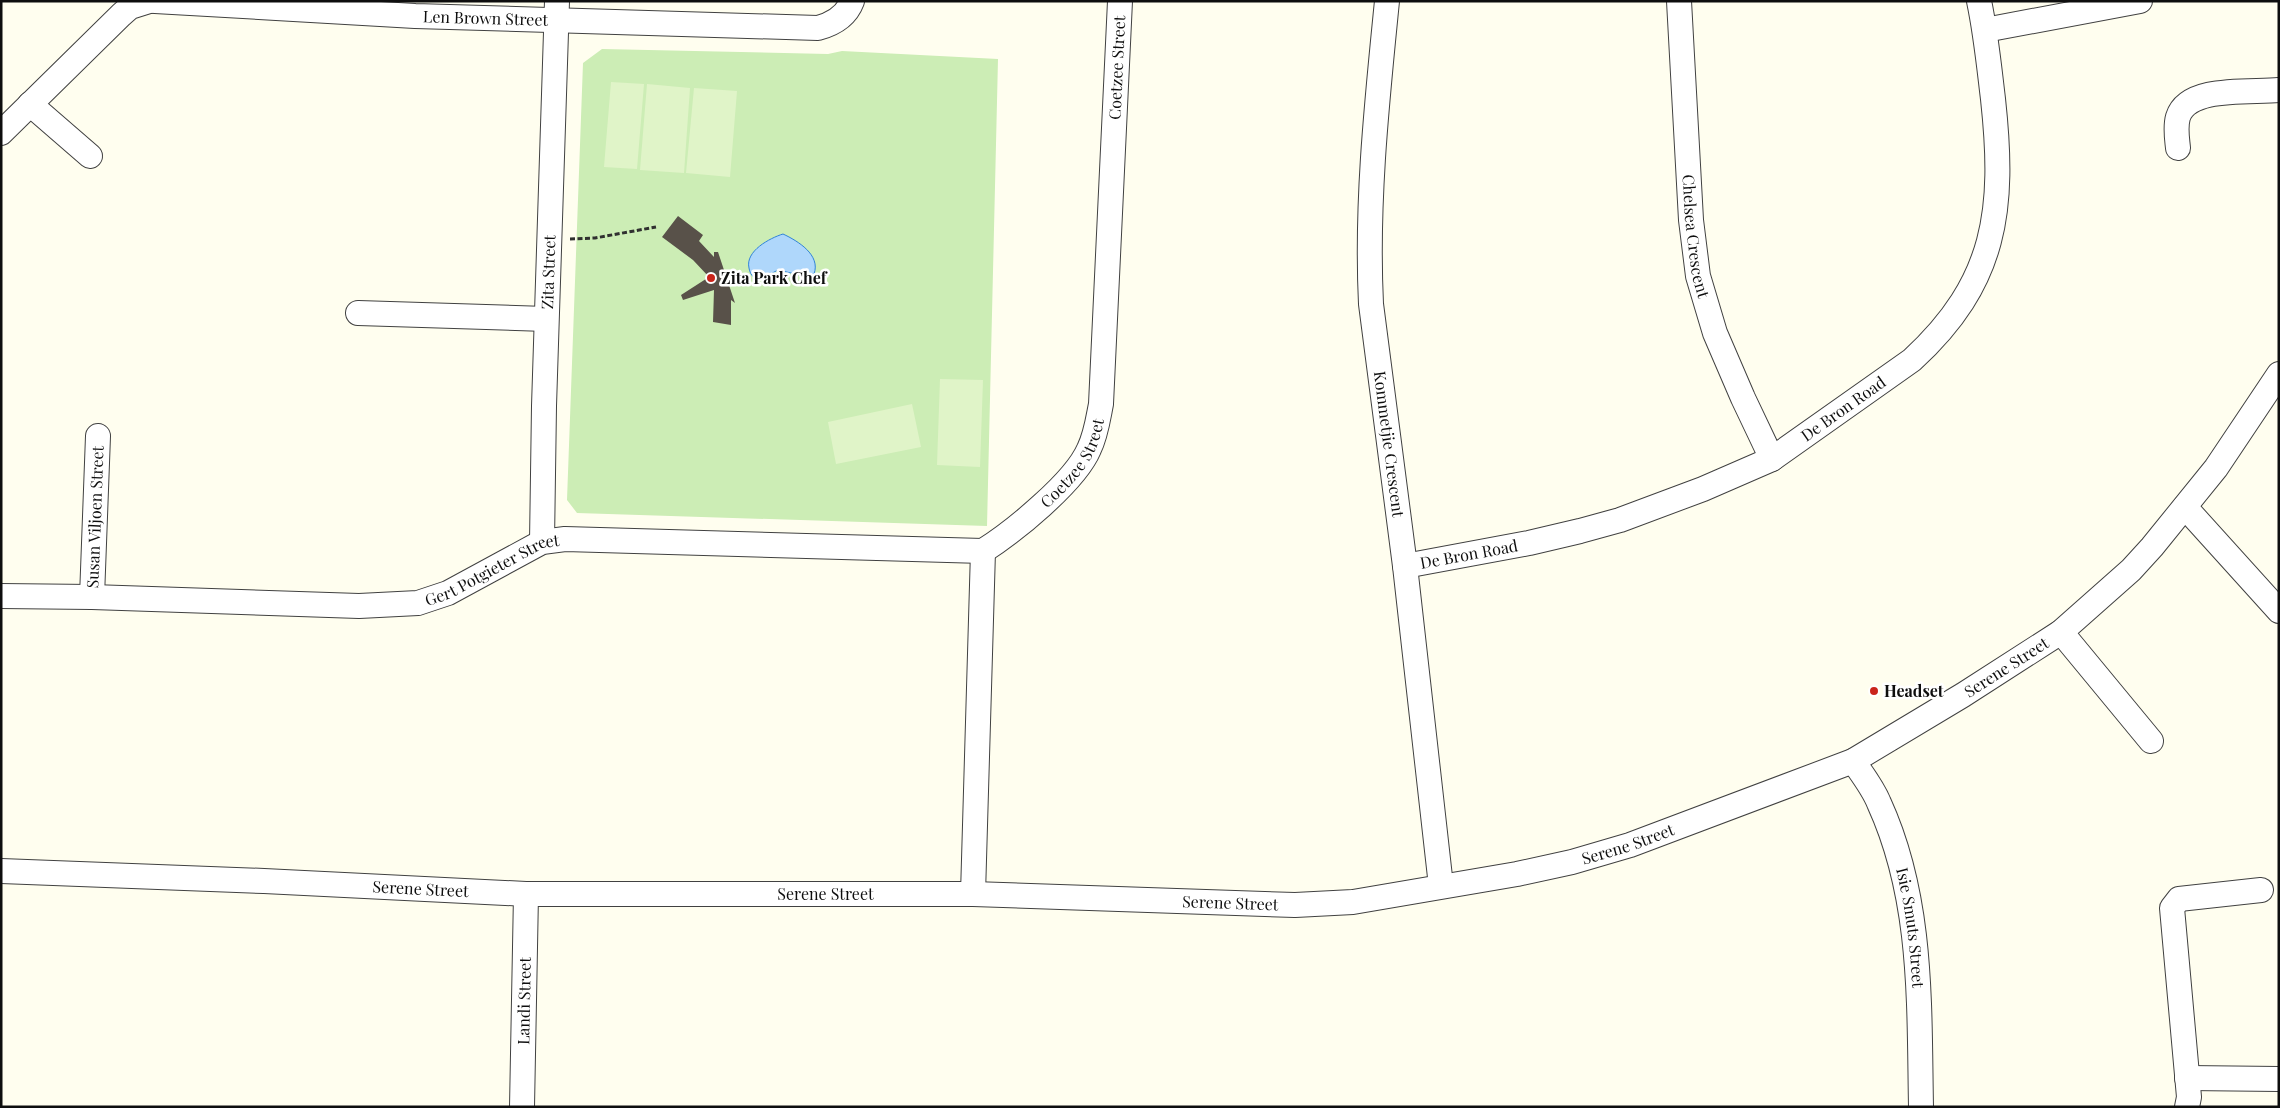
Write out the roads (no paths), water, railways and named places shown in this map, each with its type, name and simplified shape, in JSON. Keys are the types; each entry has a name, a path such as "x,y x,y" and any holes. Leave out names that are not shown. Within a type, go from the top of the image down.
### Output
{"street":[{"path":"1,132 130,7 149,1"},
{"name":"Len Brown Street","path":"154,1 340,7 557,10 818,28 829,25 844,14 852,1"},
{"name":"Coetzee Street","path":"983,551 1021,524 1081,464 1089,450 1097,425 1100,404 1120,1"},
{"name":"Kommetjie Crescent","path":"1387,1 1374,156 1369,268 1374,339 1405,566 1441,886"},
{"name":"Chelsea Crescent","path":"1679,1 1691,220 1698,276 1715,333 1772,459"},
{"name":"De Bron Road","path":"1405,566 1529,543 1620,520 1695,493 1772,459 1912,360 1940,333 1956,314 1980,271 1988,250 1996,209 1999,171 1985,30 1979,1"},
{"path":"1985,30 2140,1"},
{"name":"Zita Street","path":"542,542 546,319 557,10"},
{"path":"2178,148 2176,126 2178,115 2184,105 2202,96 2219,93 2279,90"},
{"path":"30,104 90,156"},
{"path":"358,313 546,319"},
{"name":"Serene Street","path":"1,871 264,881 526,894 973,894 1296,905 1354,902 1517,874 1599,855 1853,761 1963,696 2060,632 2130,570 2185,507 2236,440 2279,374"},
{"name":"Susan Viljoen Street","path":"92,597 98,436"},
{"path":"2185,507 2279,611"},
{"name":"Gert Potgieter Street","path":"1,596 92,597 359,606 418,603 448,594 542,542 590,538 983,551"},
{"path":"973,894 983,551"},
{"path":"2060,632 2151,741"},
{"name":"Isie Smuts Street","path":"1853,761 1879,802 1904,874 1911,902 1918,978 1921,1107"},
{"path":"2187,1107 2187,1078 2172,908 2179,899 2261,890"},
{"name":"Landi Street","path":"522,1107 526,894"},
{"path":"2187,1078 2279,1079"}],"water":[{"path":"783,234 801,245 811,255 815,267 814,274 804,276 778,270 759,280 755,278 749,268 751,256 765,242"}],"place":[{"name":"Zita Park Chef","path":"711,278"},
{"name":"Headset","path":"1874,691"}]}
